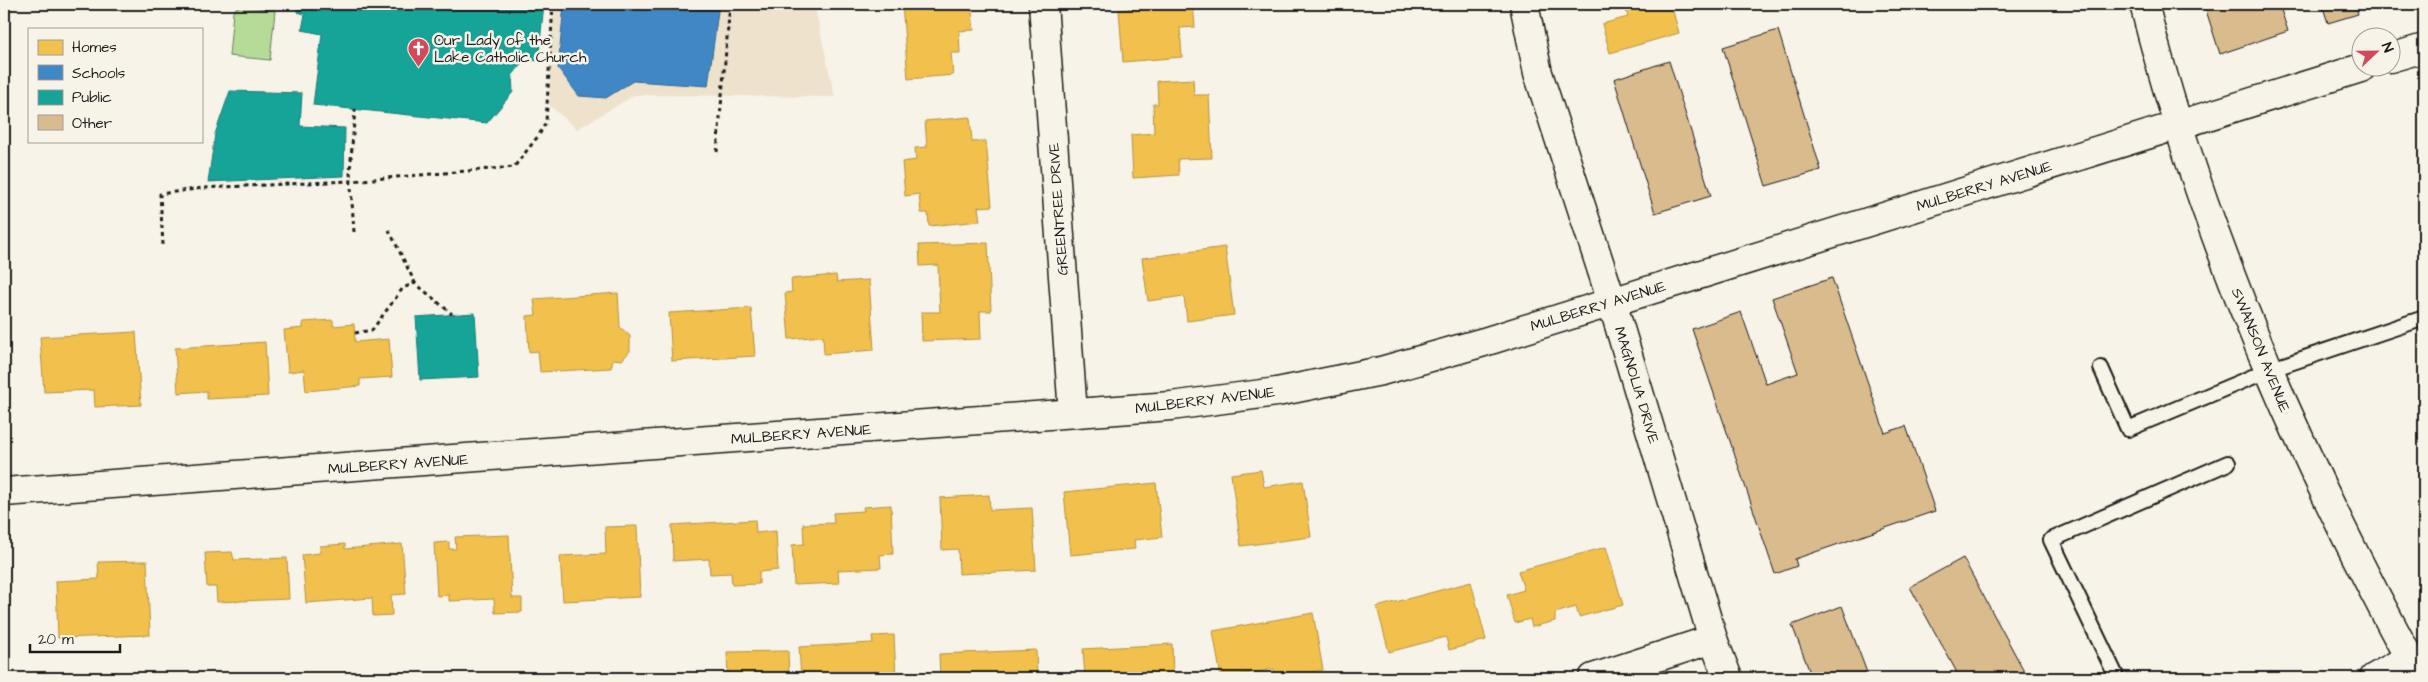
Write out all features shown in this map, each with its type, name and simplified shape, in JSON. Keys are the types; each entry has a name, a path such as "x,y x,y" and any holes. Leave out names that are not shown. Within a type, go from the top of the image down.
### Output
{"street":[{"name":"GREENTREE DRIVE","path":"1043,4 1074,413"},
{"name":"MAGNOLIA DRIVE","path":"1524,4 1538,73 1612,302 1713,639 1728,678"},
{"name":"SWANSON AVENUE","path":"2144,4 2179,125 2242,306 2298,440 2341,528 2415,668"},
{"path":"2400,55 2424,48"},
{"name":"MULBERRY AVENUE","path":"4,492 1171,406 1267,394 1381,371 1612,302 2350,71"},
{"path":"1593,678 1713,639"},
{"path":"2374,678 2415,668"}],"lane":[{"path":"2101,368 2128,429 2269,370 2424,318"},
{"path":"2117,678 2051,540 2228,463"}],"path":[{"path":"163,245 160,194 203,188 350,181 514,167 539,135 546,122 552,4"},
{"path":"717,152 730,4"},
{"path":"354,109 350,181 354,232"},
{"path":"389,230 415,283 452,314"},
{"path":"354,333 372,330 403,288 415,283"}],"shaded area":[{"path":"553,4 814,4 835,97 635,95 577,129 549,105"}],"green space":[{"path":"242,5 275,11 270,60 229,56 233,12"}],"building: Homes":[{"path":"902,4 971,4 974,30 959,31 960,53 951,53 953,75 908,79"},
{"path":"1129,4 1193,4 1195,27 1180,28 1182,57 1123,62 1119,10 1129,9"},
{"path":"1624,4 1671,4 1679,33 1610,53 1602,24 1628,17"},
{"path":"1193,79 1194,95 1209,95 1212,158 1178,159 1179,175 1133,178 1131,135 1154,133 1153,104 1158,104 1157,81"},
{"path":"970,117 972,142 986,141 992,206 978,207 980,221 929,226 928,213 921,213 919,194 905,196 902,162 916,160 915,148 927,147 925,121"},
{"path":"988,243 991,311 980,311 981,339 922,341 921,312 940,312 938,265 920,266 919,245"},
{"path":"1225,247 1234,315 1187,321 1184,296 1148,301 1142,258"},
{"path":"836,275 837,282 869,280 874,350 824,354 823,336 789,339 785,293 792,292 791,279"},
{"path":"618,293 620,327 630,336 630,351 622,360 613,359 611,368 540,372 538,351 529,352 527,316 536,315 534,299"},
{"path":"751,308 755,356 672,361 669,313"},
{"path":"333,320 333,326 354,324 355,342 389,339 392,377 360,379 360,386 306,391 304,370 288,372 284,330 303,328 303,322"},
{"path":"136,332 141,405 95,407 94,390 44,392 40,337"},
{"path":"265,342 268,396 207,399 207,391 178,393 175,348"},
{"path":"1261,470 1264,487 1303,481 1311,537 1241,546 1231,474"},
{"path":"1156,483 1162,537 1134,540 1135,549 1070,555 1064,492"},
{"path":"989,495 990,510 1032,508 1036,570 959,574 958,549 942,550 940,498"},
{"path":"891,505 893,554 880,555 881,568 838,570 839,583 794,585 792,545 804,544 803,524 834,523 833,513 864,511 863,507"},
{"path":"755,520 756,533 776,531 778,570 759,572 759,584 732,585 731,573 710,574 709,559 673,561 672,525"},
{"path":"637,526 640,597 563,601 560,556 606,554 605,527"},
{"path":"509,535 512,598 522,598 522,612 495,613 494,599 449,601 449,595 437,596 434,543 449,542 449,549 456,549 455,537"},
{"path":"345,544 345,549 402,544 406,594 391,595 392,615 373,616 372,598 306,603 302,555 320,553 320,546"},
{"path":"1606,547 1623,605 1579,617 1576,607 1555,613 1555,621 1532,627 1530,619 1515,623 1507,595 1524,590 1518,571"},
{"path":"232,552 234,560 287,558 289,599 217,602 216,587 207,587 205,553"},
{"path":"147,561 150,635 58,638 56,581 99,579 98,562"},
{"path":"1471,582 1486,640 1449,650 1446,637 1389,652 1377,607"},
{"path":"1313,613 1323,670 1276,678 1274,669 1221,678 1213,631"},
{"path":"894,635 896,678 801,678 799,647 873,643 872,636"},
{"path":"1172,644 1173,678 1085,678 1083,649"},
{"path":"1036,650 1037,678 940,678 939,654"},
{"path":"788,651 789,678 728,678 727,652"},
{"path":"640,673 640,678 559,678 559,677"}],"building: Schools":[{"path":"564,4 719,4 708,86 633,81 606,98 579,96 558,68"}],"building: Public":[{"name":"Our Lady of the Lake Catholic Church","path":"297,4 544,4 538,61 525,59 512,76 513,92 487,123 313,105 322,34 302,30 305,14 297,12"},
{"path":"230,91 302,93 300,126 345,128 344,176 208,182 215,134"},
{"path":"475,313 479,377 420,380 416,317"}],"building: Other":[{"path":"2204,4 2279,4 2288,31 2220,54"},
{"path":"2322,4 2355,4 2358,14 2328,23"},
{"path":"1778,30 1821,170 1766,186 1723,47"},
{"path":"1669,61 1711,196 1655,213 1614,79"},
{"path":"1832,278 1885,433 1906,426 1935,511 1795,559 1797,566 1775,574 1692,329 1741,312 1766,384 1798,373 1772,298"},
{"path":"1963,558 2028,678 1960,678 1910,587"},
{"path":"1842,606 1869,678 1812,678 1792,625"}],"place":[{"name":"Our Lady of the Lake Catholic Church","path":"418,68"}]}
